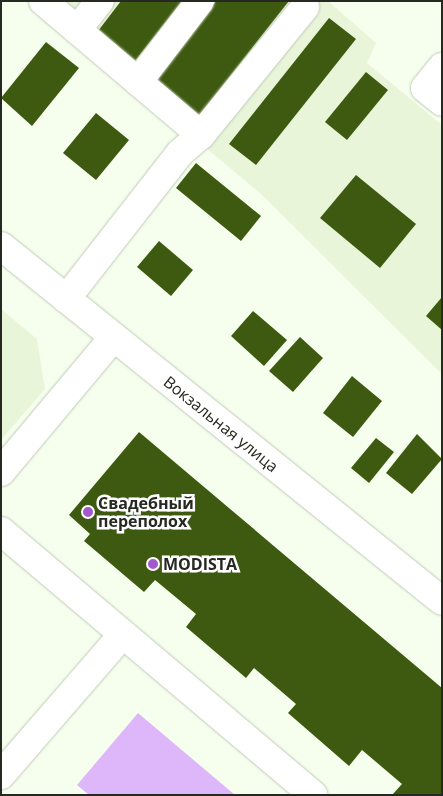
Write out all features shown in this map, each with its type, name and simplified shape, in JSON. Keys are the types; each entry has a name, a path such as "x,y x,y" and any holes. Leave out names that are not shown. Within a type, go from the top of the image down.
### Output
{"main road":[{"path":"43,1 201,135"},
{"path":"77,30 100,1"},
{"path":"138,82 200,1"},
{"path":"66,299 180,153 201,135 305,7"},
{"path":"442,67 425,88 442,102"},
{"name":"Вокзальная улица","path":"1,246 442,601"},
{"path":"1,472 113,338"},
{"path":"1,531 124,634 302,791"},
{"path":"1,775 124,634"}],"shaded area":[{"path":"30,1 328,1 376,43 367,63 442,125 442,374 261,194"},
{"path":"1,309 37,339 45,389 1,440"},
{"path":"138,713 235,795 89,795 77,785"}],"building":[{"path":"121,1 182,1 135,61 98,31"},
{"path":"216,1 289,1 198,117 153,82"},
{"path":"329,18 356,39 256,165 229,144"},
{"path":"46,42 79,68 32,126 1,98"},
{"path":"366,72 388,90 347,140 325,122"},
{"path":"96,113 129,140 96,180 63,153"},
{"path":"196,163 261,216 241,241 176,188"},
{"path":"356,175 416,224 380,268 320,218"},
{"path":"159,241 193,270 171,296 137,267"},
{"path":"442,297 442,330 426,316"},
{"path":"253,311 287,340 264,366 231,336"},
{"path":"300,337 323,358 293,392 269,371"},
{"path":"352,376 382,401 353,437 323,413"},
{"path":"139,432 442,688 442,795 392,795 402,784 362,750 349,766 288,713 296,704 254,668 246,678 186,627 196,614 155,580 144,592 84,541 90,534 69,515"},
{"path":"417,434 442,459 412,494 386,473"},
{"path":"376,438 394,452 369,483 351,468"}],"place":[{"name":"Свадебный переполох","path":"88,512"},
{"name":"MODISTA","path":"153,564"}]}
